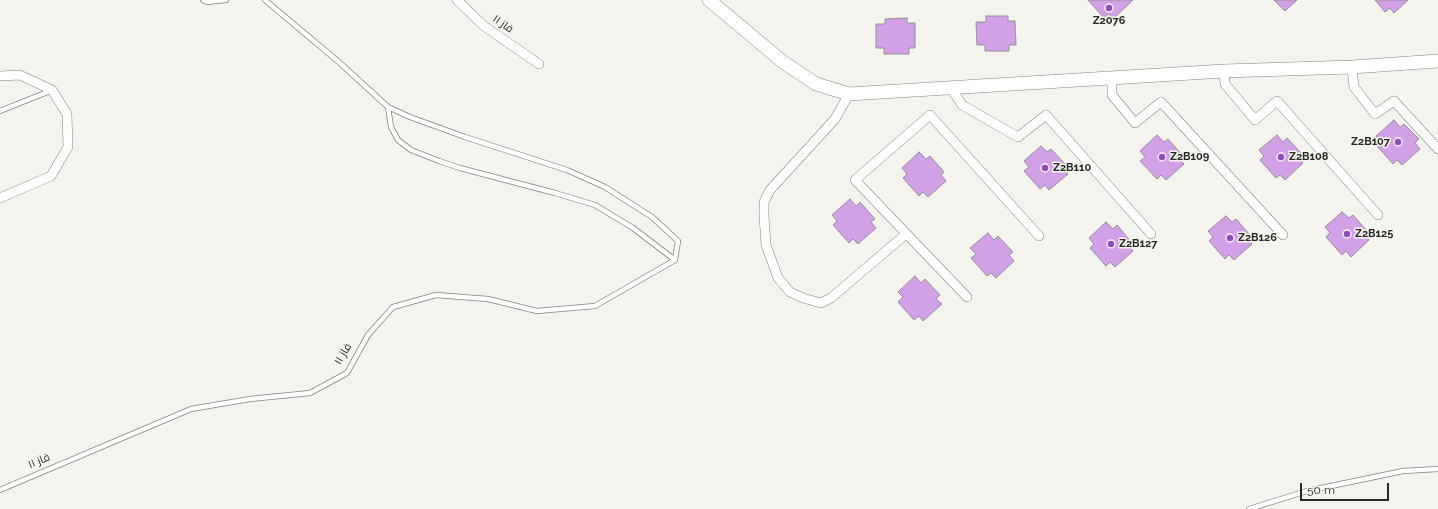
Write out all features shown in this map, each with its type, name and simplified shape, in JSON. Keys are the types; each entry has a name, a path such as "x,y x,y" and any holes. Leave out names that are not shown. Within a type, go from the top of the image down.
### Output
{"street":[{"name":"فاز ۱۱","path":"458,0 484,26 539,64"},
{"path":"709,0 783,62 816,84 850,94 1112,78 1438,62"},
{"path":"1352,67 1354,87 1375,114 1394,100 1438,149"},
{"path":"1224,72 1225,84 1255,120 1277,101 1378,215"},
{"path":"0,76 20,74 52,90 67,114 68,147 51,176 0,198"},
{"path":"1112,78 1112,95 1135,123 1161,102 1283,235"},
{"path":"951,88 962,105 1018,137 1046,115 1151,234"},
{"path":"850,94 835,119 770,190 764,202 766,245 778,278 790,292 803,298 821,302 831,298 906,234"},
{"path":"967,297 855,180 930,115 1039,236"}],"lane":[{"path":"203,0 207,2 226,0"},
{"path":"264,0 340,63 388,107 410,117 465,137 567,170 605,187 652,217 678,241 675,260 634,228 595,205 555,192 439,162 411,150 398,140 391,127 388,107"},
{"path":"0,111 52,90"},
{"name":"فاز ۱۱","path":"0,490 191,409 250,399 310,393 347,373 368,335 393,307 436,295 488,299 537,311 595,306 675,260"},
{"path":"1249,509 1307,491 1403,471 1438,468"}],"building":[{"name":"Z2076","path":"1088,0 1133,0 1113,19 1108,14 1104,18"},
{"path":"1274,0 1297,0 1285,11"},
{"path":"1375,0 1408,0 1394,13 1390,8 1385,12"},
{"path":"986,16 1008,16 1008,21 1015,21 1016,45 1009,45 1009,51 985,51 985,45 977,45 976,22 986,22"},
{"path":"907,18 907,23 915,23 915,48 909,48 909,54 884,54 884,48 876,48 876,24 885,24 885,19"},
{"name":"Z2B107","path":"1394,120 1400,127 1404,124 1419,139 1415,143 1420,149 1402,165 1397,160 1393,164 1377,146 1382,142 1376,136"},
{"name":"Z2B109","path":"1157,135 1164,142 1168,139 1182,155 1178,158 1184,164 1166,180 1161,175 1157,179 1140,161 1145,157 1140,151"},
{"name":"Z2B108","path":"1277,135 1283,142 1287,138 1302,154 1298,157 1303,163 1285,180 1280,175 1276,178 1260,160 1264,156 1259,150"},
{"name":"Z2B110","path":"1041,146 1047,152 1051,149 1066,165 1062,168 1068,174 1049,190 1045,185 1040,189 1024,171 1029,167 1024,161"},
{"path":"919,152 926,159 930,156 944,172 941,175 946,181 928,197 923,192 919,196 903,178 907,174 902,168"},
{"path":"850,199 856,206 860,202 875,219 871,222 876,228 858,244 853,239 849,243 833,225 837,221 832,215"},
{"name":"Z2B125","path":"1342,212 1349,218 1353,215 1367,231 1364,234 1369,240 1351,257 1346,251 1342,255 1326,237 1330,233 1325,227"},
{"name":"Z2B126","path":"1226,216 1232,222 1236,219 1250,235 1247,238 1252,244 1234,260 1229,255 1225,259 1209,241 1213,237 1208,231"},
{"name":"Z2B127","path":"1106,222 1113,229 1117,225 1131,242 1128,245 1133,251 1115,267 1110,262 1106,266 1090,248 1094,244 1089,238"},
{"path":"988,233 994,240 998,236 1013,252 1009,255 1014,261 996,278 991,273 987,276 971,258 976,254 970,248"},
{"path":"915,276 921,283 925,279 940,295 936,299 942,304 923,321 919,316 914,320 898,302 903,297 898,292"}],"place":[{"name":"Z2076","path":"1109,8"},
{"name":"Z2B107","path":"1398,142"},
{"name":"Z2B109","path":"1162,157"},
{"name":"Z2B108","path":"1281,157"},
{"name":"Z2B110","path":"1045,168"},
{"name":"Z2B125","path":"1347,234"},
{"name":"Z2B126","path":"1230,238"},
{"name":"Z2B127","path":"1111,244"}]}
